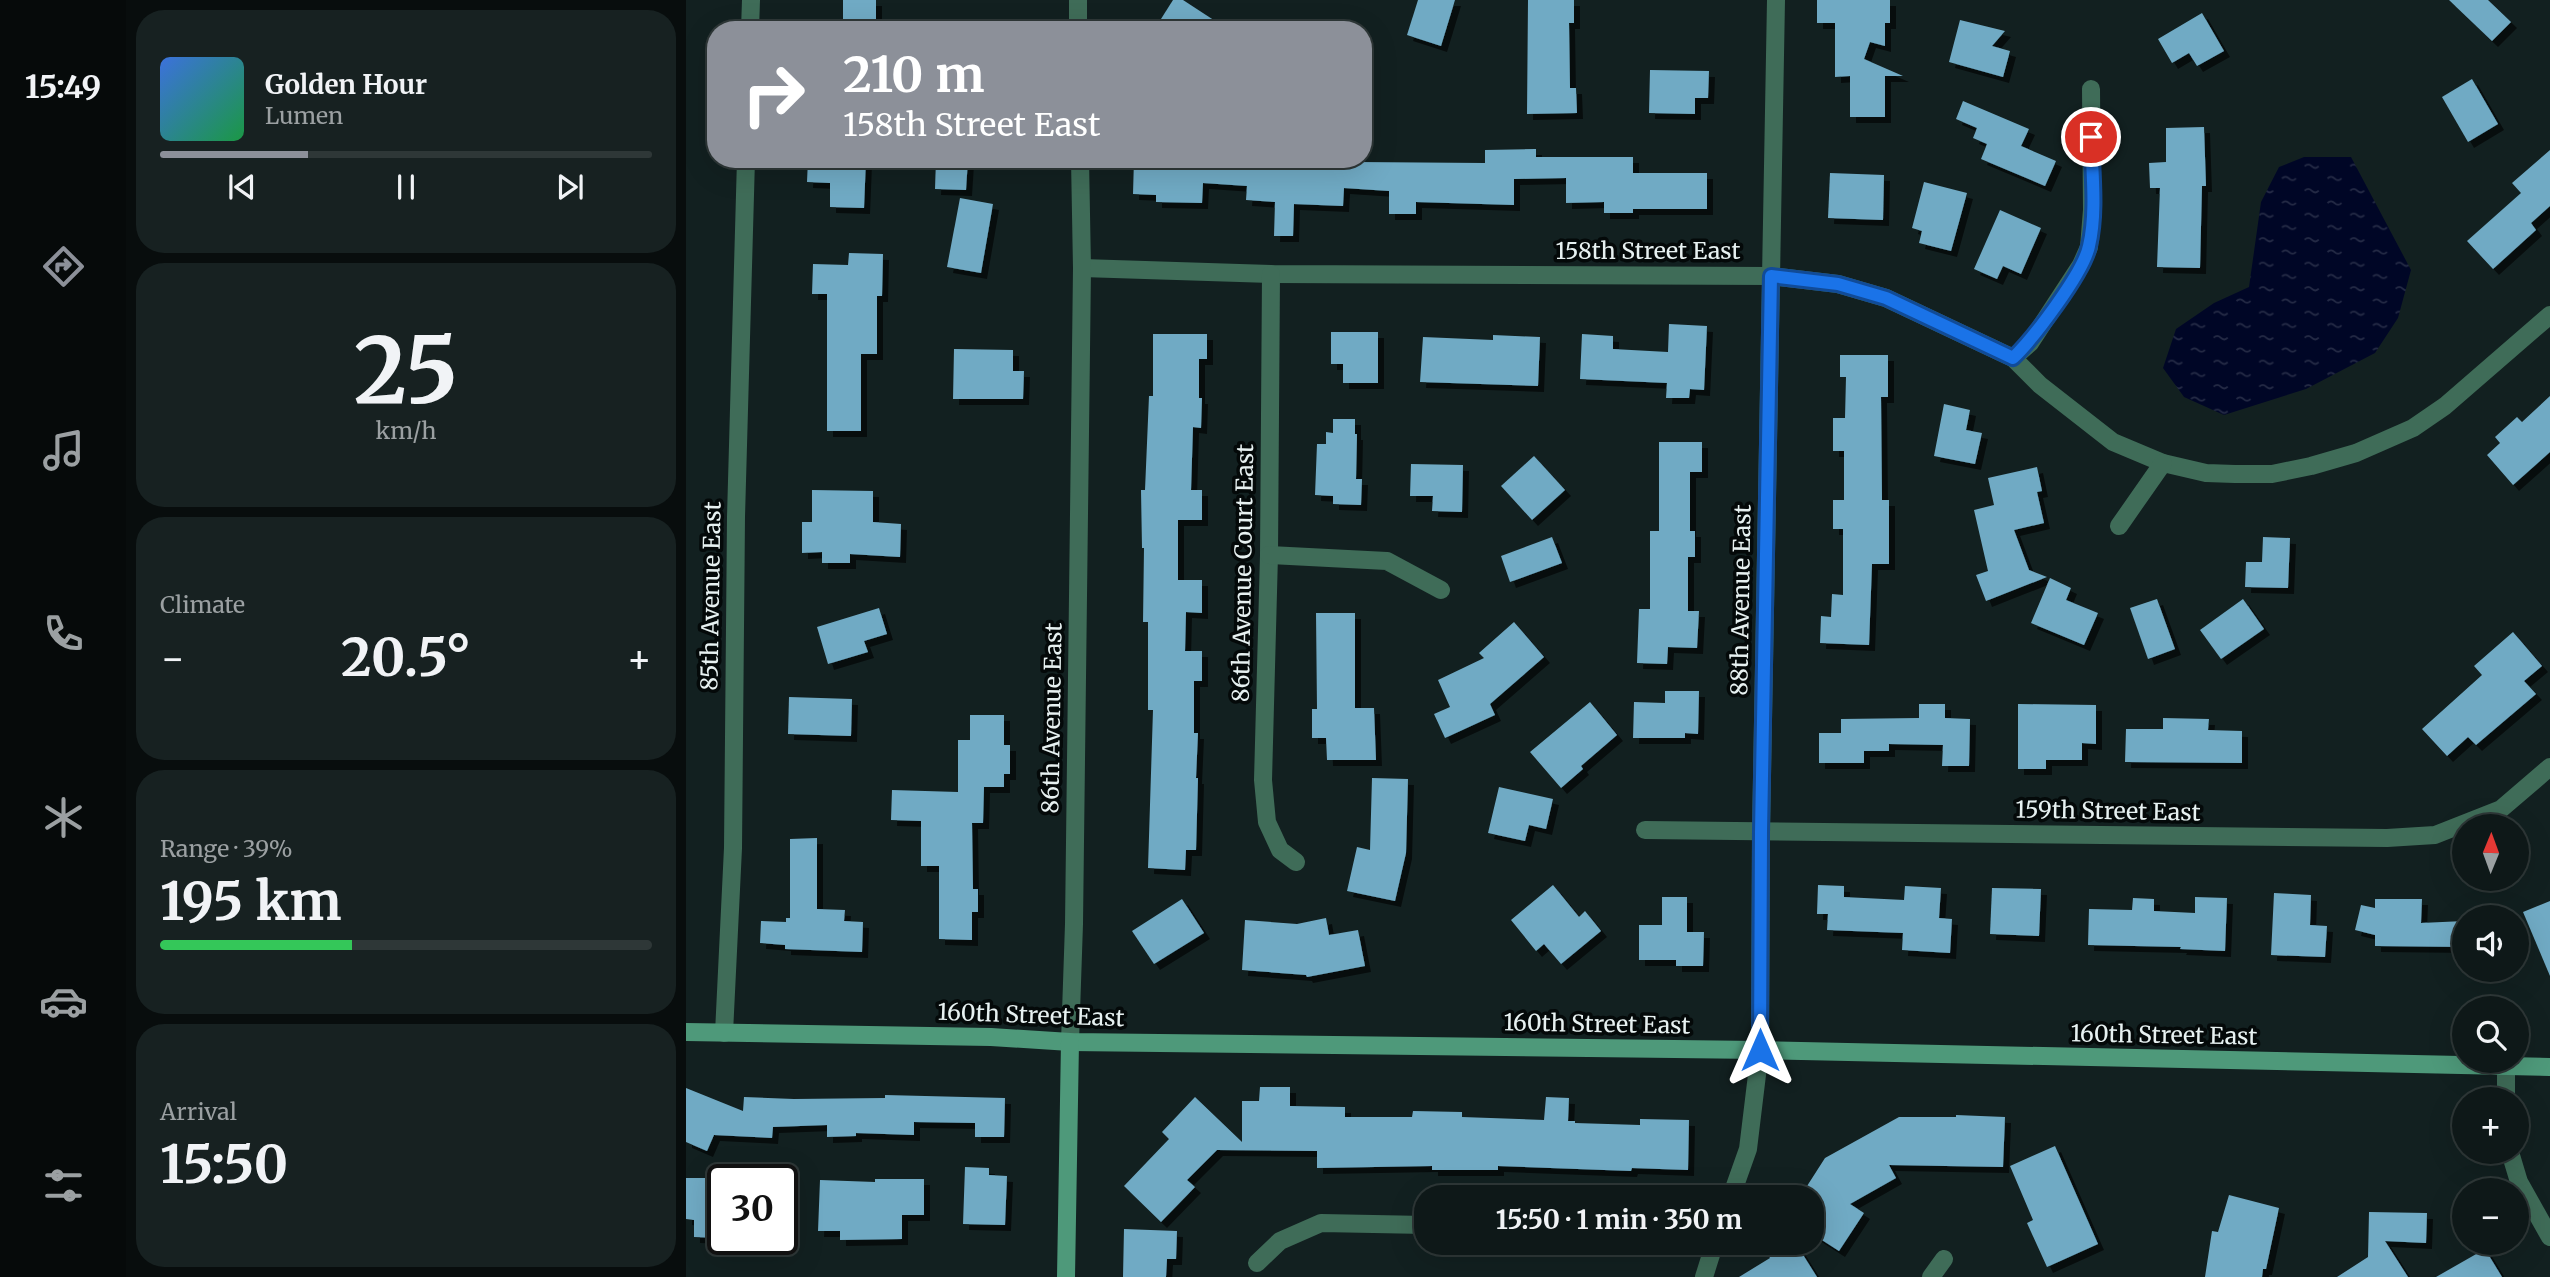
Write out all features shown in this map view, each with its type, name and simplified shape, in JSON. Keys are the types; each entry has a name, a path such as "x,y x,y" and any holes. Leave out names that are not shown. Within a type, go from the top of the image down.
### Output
{"main road":[{"name":"160th Street East","path":"686,1032 991,1037 1070,1042 1760,1050 2452,1065"},
{"name":"86th Avenue East","path":"1066,1277 1070,1042"},
{"name":"160th Street East","path":"2529,1067 2550,1067"}],"street":[{"path":"750,21 751,0"},
{"path":"1078,0 1078,21"},
{"name":"88th Avenue East","path":"1735,1185 1748,1149 1760,1050 1761,832 1776,0"},
{"path":"2013,358 2030,342 2081,265 2089,247 2092,210 2091,89"},
{"name":"85th Avenue East","path":"724,1033 733,848 736,517 746,168"},
{"name":"86th Avenue East","path":"1070,1042 1074,924 1082,268 1080,168"},
{"name":"158th Street East","path":"1082,268 1271,274 1771,276 1838,284 1886,298 2013,358 2040,385 2113,442 2163,463 2206,472 2272,474 2356,453 2413,428 2445,406 2550,316"},
{"name":"86th Avenue Court East","path":"1271,274 1269,555 1263,780 1266,822 1280,850 1296,862"},
{"path":"2119,526 2163,463"},
{"path":"1269,555 1387,561 1441,590"},
{"name":"159th Street East","path":"1645,830 2373,838 2435,835 2501,809 2550,767"},
{"path":"2514,1164 2519,1182 2550,1237"},
{"path":"1257,1263 1280,1241 1321,1223 1414,1225"},
{"path":"1704,1277 1711,1255"},
{"path":"1931,1277 1944,1259"}],"water":[{"path":"2304,157 2351,157 2411,270 2398,318 2375,353 2306,389 2224,415 2184,397 2163,368 2176,329 2214,303 2249,287 2261,202 2279,167"}],"building":[{"path":"843,0 876,0 876,21 843,21"},
{"path":"1173,0 1183,0 1215,21 1160,21"},
{"path":"1418,0 1455,0 1441,46 1407,35"},
{"path":"1528,0 1574,0 1574,23 1569,23 1570,88 1576,88 1577,113 1527,114"},
{"path":"1817,0 1890,0 1890,23 1885,23 1885,46 1870,42 1864,59 1903,76 1885,76 1885,117 1850,117 1850,76 1835,77 1835,23 1817,23"},
{"path":"2449,0 2488,0 2511,22 2492,41"},
{"path":"2202,13 2224,51 2197,66 2189,53 2172,63 2158,39"},
{"path":"1960,20 2005,31 1992,46 2010,51 2003,77 1949,62"},
{"path":"1650,70 1709,71 1708,98 1695,98 1695,114 1649,113"},
{"path":"2472,79 2498,124 2468,142 2442,97"},
{"path":"1963,101 2029,129 2021,146 2056,161 2045,186 1981,159 1987,144 1973,138 1977,128 1956,119"},
{"path":"2204,127 2206,186 2202,186 2200,268 2157,267 2160,188 2150,188 2149,163 2166,162 2166,128"},
{"path":"1536,149 1536,157 1633,157 1633,173 1707,173 1707,209 1633,209 1633,213 1604,213 1604,202 1566,203 1566,178 1514,179 1514,205 1416,202 1416,214 1389,214 1389,191 1344,188 1343,206 1294,204 1293,236 1274,236 1275,202 1246,200 1247,186 1203,183 1202,203 1156,202 1156,195 1133,194 1134,168 1372,168 1372,162 1485,163 1485,150"},
{"path":"2550,150 2550,206 2531,223 2536,230 2493,269 2467,241 2521,193 2512,183"},
{"path":"808,168 866,168 864,208 830,207 830,183 807,182"},
{"path":"936,168 967,168 966,190 935,189"},
{"path":"1830,173 1884,175 1883,220 1828,218"},
{"path":"1924,182 1967,193 1951,251 1919,243 1922,231 1912,228"},
{"path":"960,198 993,204 981,273 947,267"},
{"path":"2000,210 2041,228 2021,274 2003,266 1997,279 1974,269"},
{"path":"849,253 883,254 882,296 877,296 877,354 861,354 861,431 827,431 827,294 812,294 813,264 848,265"},
{"path":"1669,324 1707,326 1704,390 1690,389 1689,398 1666,398 1667,383 1580,379 1582,334 1613,336 1613,349 1668,352"},
{"path":"1331,332 1378,332 1378,383 1343,383 1343,364 1331,364"},
{"path":"1153,334 1207,334 1207,359 1199,359 1201,428 1193,427 1191,490 1202,490 1202,520 1178,520 1178,580 1202,580 1202,613 1186,612 1185,651 1202,651 1202,681 1194,681 1194,733 1198,733 1196,850 1186,850 1185,870 1148,868 1153,710 1148,710 1148,622 1143,622 1144,548 1141,490 1145,490 1149,396 1153,396"},
{"path":"1493,335 1540,337 1538,386 1420,382 1423,337 1493,340"},
{"path":"954,349 1013,350 1013,371 1024,371 1023,399 953,399"},
{"path":"1840,355 1888,355 1888,397 1881,397 1882,500 1889,500 1889,564 1872,564 1869,645 1820,643 1821,616 1831,617 1832,594 1843,595 1843,529 1833,529 1833,500 1844,500 1844,451 1833,451 1833,418 1845,418 1846,377 1840,377"},
{"path":"2550,396 2550,452 2513,485 2487,455 2500,443 2495,437 2517,417 2522,422"},
{"path":"1944,404 1970,410 1966,430 1982,433 1975,464 1934,456"},
{"path":"1333,419 1355,419 1356,479 1362,479 1361,505 1333,504 1333,496 1315,495 1317,444 1326,444 1326,432 1333,433"},
{"path":"1659,442 1702,442 1702,472 1690,472 1690,531 1695,531 1695,557 1688,557 1688,611 1699,611 1697,648 1668,647 1667,664 1637,663 1639,609 1650,609 1650,531 1659,531"},
{"path":"1534,456 1565,490 1532,520 1501,486"},
{"path":"1411,464 1463,465 1462,512 1432,511 1433,496 1410,496"},
{"path":"2037,467 2042,491 2037,492 2044,523 2014,530 2029,570 2047,577 1986,601 1976,575 1988,571 1974,510 1994,505 1988,478"},
{"path":"812,490 873,491 873,522 901,524 900,557 850,554 850,563 822,563 822,552 802,553 802,522 812,522"},
{"path":"1552,537 1562,563 1510,582 1501,556"},
{"path":"2263,537 2290,538 2288,588 2245,587 2246,562 2262,562"},
{"path":"2050,578 2071,588 2066,600 2098,613 2084,645 2031,623"},
{"path":"2157,599 2175,649 2148,659 2130,608"},
{"path":"2243,599 2264,629 2221,659 2200,630"},
{"path":"879,608 887,634 864,641 868,652 828,664 817,627"},
{"path":"1316,613 1355,613 1355,708 1374,708 1376,760 1327,760 1326,738 1312,738 1312,709 1317,709"},
{"path":"1514,622 1544,657 1490,704 1495,715 1445,738 1434,714 1450,707 1438,680 1484,658 1479,653"},
{"path":"2513,632 2542,666 2524,681 2536,694 2476,745 2468,737 2447,756 2422,729 2482,675 2474,666"},
{"path":"1665,691 1699,691 1698,734 1685,733 1685,738 1633,738 1634,702 1665,703"},
{"path":"789,697 852,699 851,736 788,734"},
{"path":"1590,702 1617,735 1581,766 1583,769 1561,788 1530,752"},
{"path":"1919,704 1945,704 1945,718 1970,719 1969,766 1942,766 1943,745 1889,744 1889,751 1864,751 1864,763 1819,763 1819,733 1841,733 1841,719 1919,718"},
{"path":"2018,704 2096,705 2096,744 2082,743 2082,760 2046,760 2046,769 2018,769"},
{"path":"970,715 1004,715 1004,745 1010,745 1010,774 1004,774 1004,787 984,787 983,823 972,823 973,889 978,889 978,912 972,912 972,940 939,939 939,866 921,866 921,821 891,820 892,790 958,792 958,740 970,740"},
{"path":"2163,718 2209,719 2208,730 2242,731 2242,763 2125,762 2126,729 2163,729"},
{"path":"1372,778 1408,779 1406,853 1395,901 1347,891 1357,847 1370,850"},
{"path":"1499,787 1553,799 1546,829 1529,825 1525,841 1488,833"},
{"path":"817,838 817,909 845,910 844,921 863,922 862,952 785,949 785,945 760,943 761,921 786,922 786,918 790,918 790,839"},
{"path":"1553,885 1579,917 1585,911 1601,931 1561,964 1544,944 1536,951 1511,920"},
{"path":"1818,885 1844,886 1844,897 1904,900 1905,886 1941,888 1939,918 1952,919 1950,953 1902,950 1903,933 1827,930 1828,914 1817,914"},
{"path":"1992,888 2041,889 2039,936 1990,934"},
{"path":"2274,893 2311,895 2310,925 2327,926 2325,957 2271,955"},
{"path":"1662,897 1687,897 1687,932 1704,932 1703,966 1676,966 1676,960 1639,960 1639,925 1662,925"},
{"path":"2195,897 2227,898 2225,951 2088,945 2089,909 2132,910 2133,898 2154,899 2154,911 2195,913"},
{"path":"1182,899 1204,933 1154,964 1132,931"},
{"path":"2375,899 2422,899 2421,923 2452,922 2452,947 2375,946 2375,935 2355,930 2361,905 2375,908"},
{"path":"2550,901 2550,976 2529,926 2529,910"},
{"path":"1326,918 1329,935 1358,930 1365,966 1307,977 1242,970 1245,920 1297,924"},
{"path":"1260,1087 1290,1087 1290,1106 1345,1107 1345,1117 1412,1117 1413,1111 1462,1112 1462,1117 1544,1120 1546,1097 1569,1098 1568,1121 1575,1123 1640,1125 1640,1119 1689,1120 1688,1170 1632,1168 1631,1171 1498,1166 1498,1170 1432,1170 1432,1166 1317,1168 1317,1151 1217,1150 1187,1180 1195,1187 1161,1222 1124,1186 1169,1139 1162,1132 1195,1097 1242,1142 1242,1101 1259,1101"},
{"path":"686,1088 743,1111 744,1097 885,1098 885,1095 1005,1098 1004,1137 975,1137 975,1123 914,1122 914,1135 856,1133 856,1136 827,1137 827,1125 773,1127 772,1138 714,1135 707,1151 686,1142"},
{"path":"1899,1117 2005,1117 2003,1167 1889,1165 1896,1178 1850,1204 1864,1213 1839,1251 1824,1241 1824,1185 1808,1185 1825,1158"},
{"path":"2055,1146 2098,1244 2047,1267 2027,1223 2033,1220 2010,1166"},
{"path":"965,1167 989,1168 989,1175 1007,1176 1005,1225 963,1224"},
{"path":"686,1178 707,1178 707,1238 694,1237 694,1220 686,1219"},
{"path":"875,1179 924,1179 924,1215 902,1215 902,1239 840,1240 840,1231 818,1231 820,1180 875,1182"},
{"path":"2229,1195 2279,1208 2262,1277 2205,1277 2212,1231 2218,1232"},
{"path":"2369,1212 2427,1213 2426,1243 2385,1241 2408,1277 2337,1277 2368,1257"},
{"path":"1124,1229 1177,1231 1176,1259 1167,1259 1166,1277 1123,1277"},
{"path":"1768,1255 1803,1255 1817,1277 1739,1277 1770,1258"},
{"path":"2474,1255 2489,1255 2502,1277 2436,1277"}],"route":[{"path":"1760,1050 1771,276 1838,284 1886,298 2013,358 2030,342 2081,265 2089,247 2092,210 2091,137"}]}
